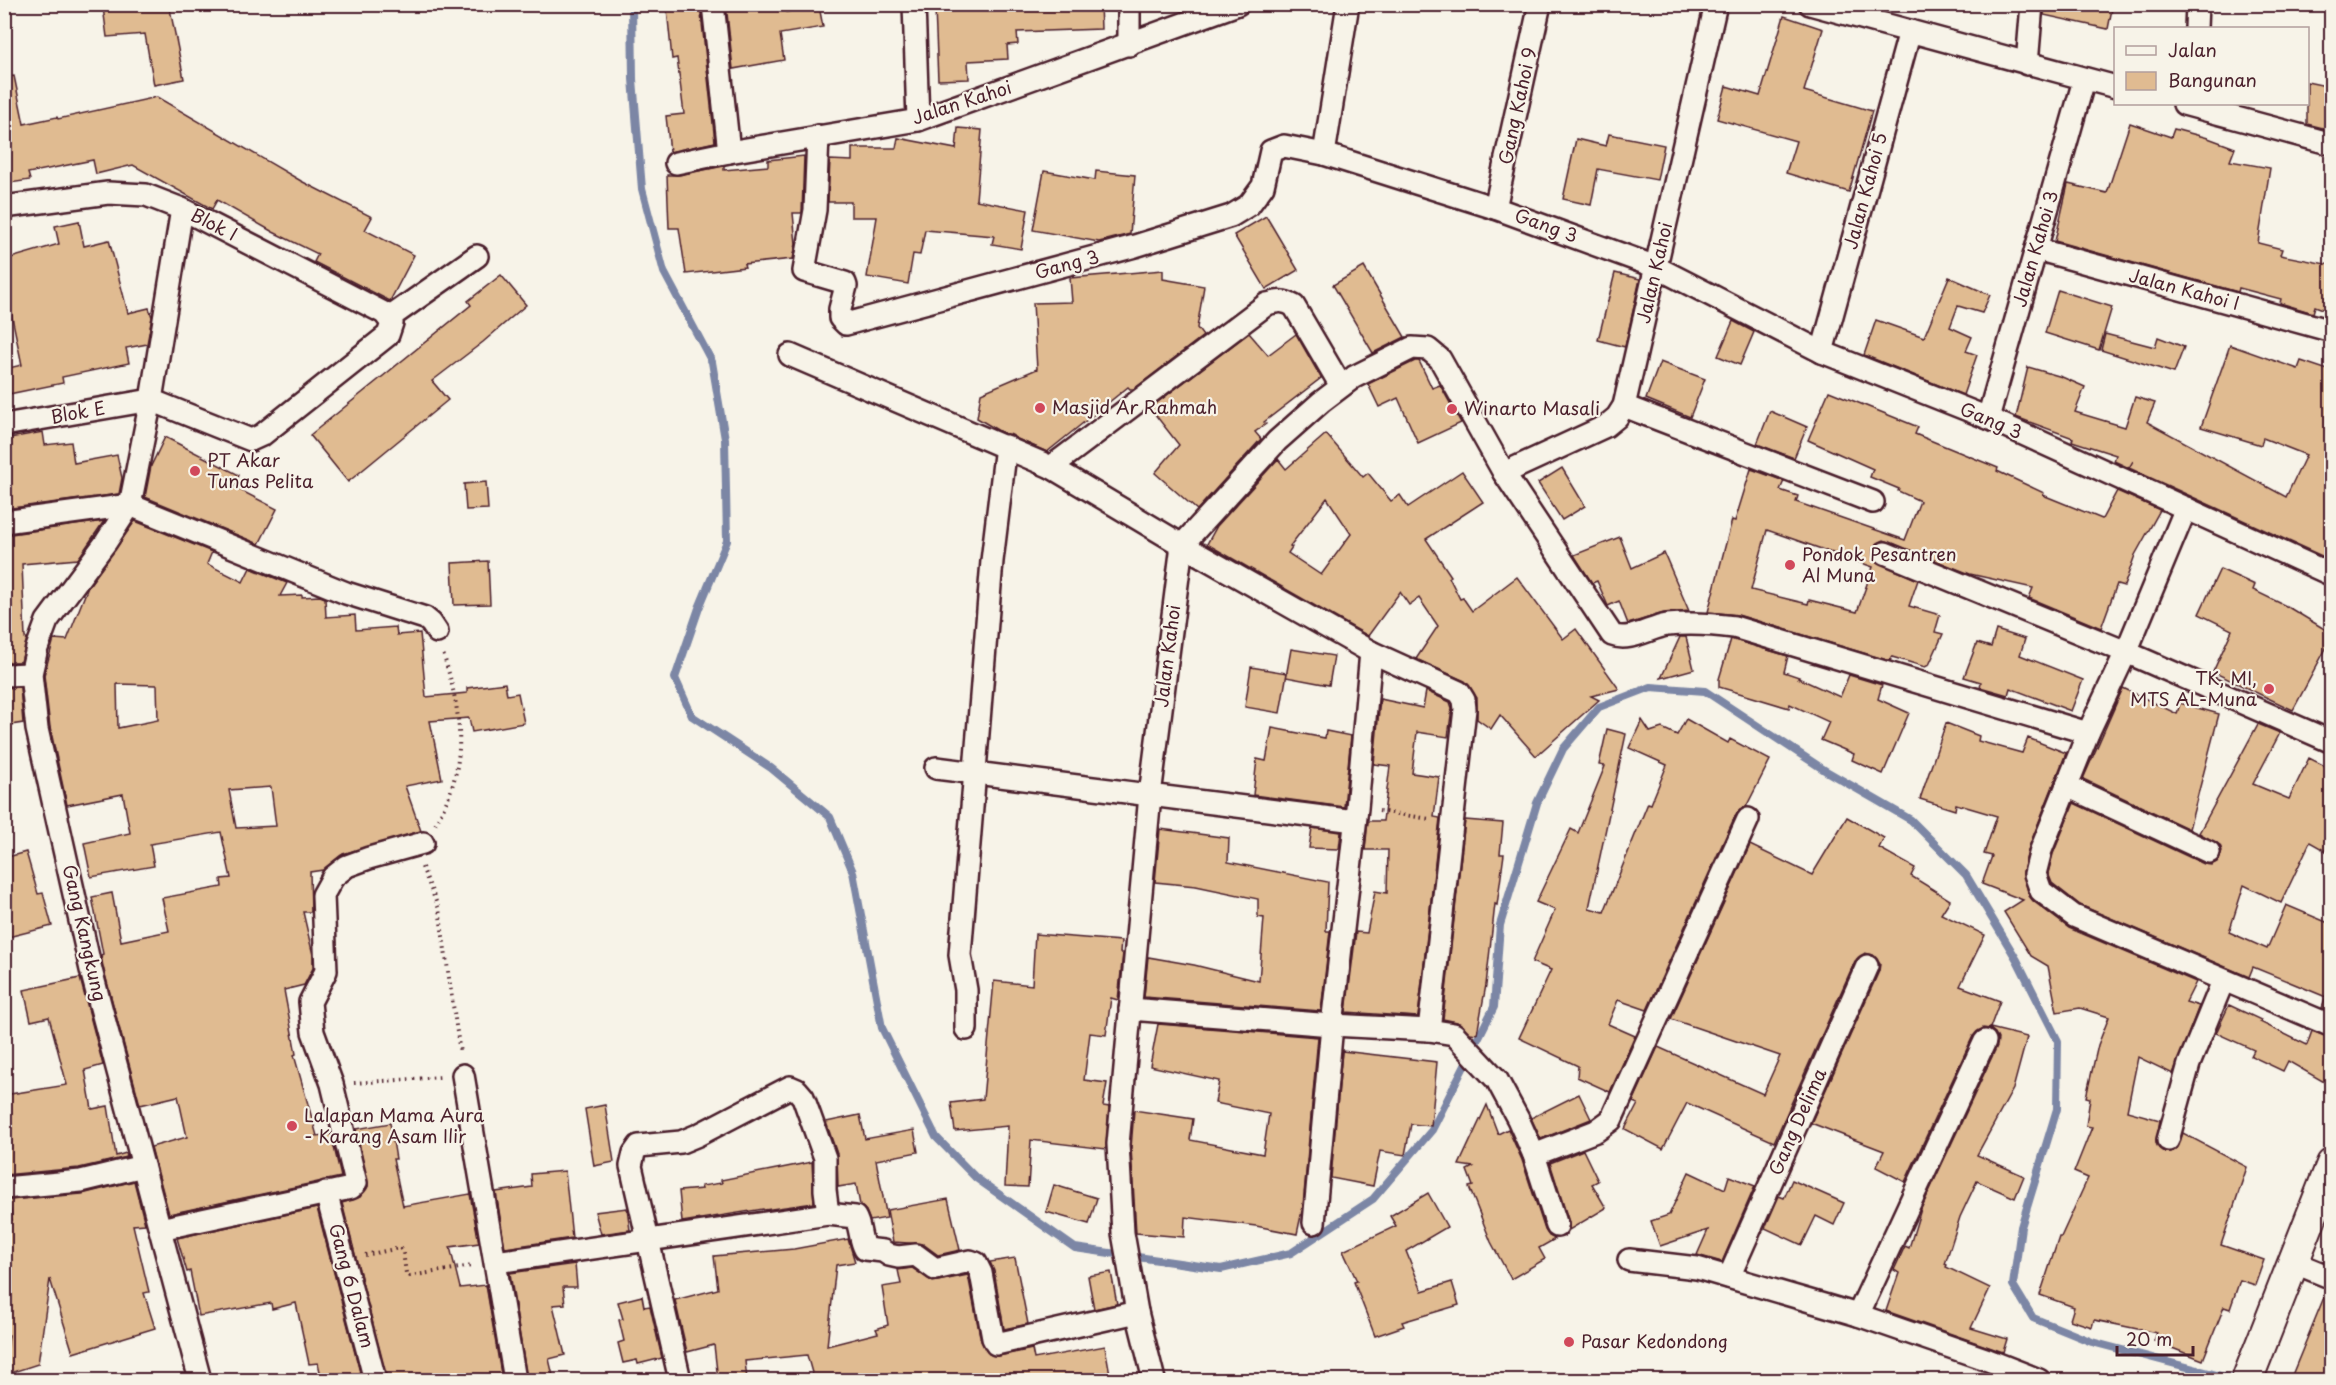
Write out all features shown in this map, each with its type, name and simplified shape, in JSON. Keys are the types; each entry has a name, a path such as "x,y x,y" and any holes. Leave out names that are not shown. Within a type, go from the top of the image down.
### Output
{"street":[{"path":"713,4 729,152"},
{"path":"914,4 918,120"},
{"path":"1129,4 1129,45"},
{"name":"Jalan Kahoi","path":"676,163 918,120 1238,4"},
{"path":"1324,154 1348,4"},
{"name":"Gang Kahoi 9","path":"1495,208 1540,4"},
{"name":"Jalan Kahoi","path":"1624,406 1716,4"},
{"path":"1810,4 1883,14 1910,31 2114,87"},
{"path":"2027,64 2032,4"},
{"path":"2196,27 2197,4"},
{"name":"Jalan Kahoi 5","path":"1822,352 1910,31"},
{"name":"Jalan Kahoi 3","path":"1988,418 2084,80"},
{"path":"2192,105 2331,144"},
{"name":"Gang 3","path":"818,136 815,210 811,244 804,269 806,273 845,283 840,309 840,318 843,323 854,324 1134,246 1231,216 1249,204 1263,186 1271,151 1284,146 1324,154 1495,208 1656,267 1822,352 1988,418 2331,572"},
{"name":"Blok I","path":"4,207 108,193 147,195 182,208 384,313 389,327"},
{"path":"130,505 151,400 182,208"},
{"name":"Jalan Kahoi I","path":"2036,249 2331,331"},
{"path":"151,400 251,440 262,435 477,256"},
{"path":"1051,467 1267,304 1276,301 1286,301 1294,306 1341,386"},
{"path":"1182,545 1277,441 1341,386 1354,377 1412,348 1428,349 1440,359 1504,473 1612,635 1620,638 1666,626 1713,624 1734,627 2088,733"},
{"path":"790,355 1051,467 1182,545 1371,652 1458,692 1464,700 1465,709 1429,1030"},
{"name":"Blok E","path":"4,425 151,400"},
{"path":"1504,473 1606,426 1617,417 1624,406 1873,502"},
{"path":"966,1029 966,990 960,955 992,561 1006,446"},
{"path":"4,522 130,505 346,593 425,618 437,632"},
{"name":"Gang Kangkung","path":"130,505 106,542 47,621 31,674 37,729 91,970 200,1380"},
{"path":"2186,508 2126,652 2088,733 2041,850 2035,874 2041,891 2074,916 2331,1026"},
{"name":"Jalan Kahoi","path":"1154,1380 1137,1312 1123,1233 1118,1144 1150,795 1182,545"},
{"path":"1885,553 2126,652 2331,742"},
{"path":"1314,1223 1371,652"},
{"path":"4,675 31,674"},
{"path":"936,768 1150,795 1356,815"},
{"path":"2067,786 2209,852"},
{"path":"1534,1155 1596,1131 1611,1120 1748,819"},
{"path":"160,1229 351,1188 356,1182 332,1084 313,1032 310,1002 326,971 323,895 333,877 347,866 423,843"},
{"name":"Gang Delima","path":"1729,1277 1867,966"},
{"path":"2168,1140 2189,1064 2223,981"},
{"path":"1130,1009 1332,1025 1429,1030 1454,1034 1497,1080 1534,1155 1557,1226"},
{"path":"1858,1315 1985,1041"},
{"path":"463,1075 515,1380"},
{"path":"680,1380 631,1166 639,1146 681,1142 782,1089 790,1087 797,1090 802,1097 825,1158 828,1214"},
{"path":"2247,1380 2331,1164"},
{"path":"4,1188 81,1181 143,1166"},
{"name":"Gang 6 Dalam","path":"326,1192 375,1380"},
{"path":"496,1262 828,1214 855,1217 865,1249 884,1251 898,1257 916,1256 935,1269 970,1261 976,1263 981,1273 996,1344 1137,1312"},
{"path":"1629,1260 1697,1268 1729,1277 1858,1315 2039,1380"},
{"path":"2294,1262 2331,1278"}],"path":[{"path":"1356,815 1451,822"},
{"path":"332,1084 463,1075"},
{"path":"344,1261 397,1247 404,1252 406,1273 410,1276 496,1262"}],"building":[{"path":"169,4 184,79 154,85 145,34 107,37 103,7"},
{"path":"726,4 785,4 786,12 819,6 823,27 780,34 784,60 733,69"},
{"path":"997,4 1100,4 1101,29 1017,32 1018,44 1007,45 1008,59 968,61 969,79 938,80 935,9 997,7"},
{"path":"2045,4 2113,4 2108,29 2044,15"},
{"path":"700,5 715,142 670,152 666,116 684,114 677,58 672,59 667,9"},
{"path":"1784,16 1823,29 1804,91 1872,111 1849,192 1786,173 1796,141 1717,119 1726,86 1760,96"},
{"path":"14,76 24,124 57,117 58,119 157,97 301,181 372,217 365,230 414,255 390,301 314,262 318,254 273,232 217,200 212,209 133,165 96,174 93,160 28,173 30,180 4,184 4,77"},
{"path":"2309,82 2331,87 2331,130 2307,124"},
{"path":"2130,123 2171,137 2174,129 2208,138 2235,148 2230,161 2270,168 2258,243 2282,249 2280,255 2331,265 2331,312 2315,306 2313,313 2280,303 2281,299 2239,288 2238,292 2055,241 2068,184 2107,193"},
{"path":"958,128 982,130 976,200 1028,210 1021,249 992,244 994,236 925,230 920,255 913,254 908,284 867,277 877,217 851,217 851,202 828,202 830,160 852,161 852,148 896,148 898,138 956,149"},
{"path":"1609,134 1664,145 1657,180 1598,169 1591,205 1563,199 1576,139 1606,146"},
{"path":"804,156 802,213 793,213 796,244 793,259 744,264 745,267 686,274 679,228 669,228 667,175 679,175 724,166 724,170 768,166 768,160"},
{"path":"1044,171 1095,180 1096,171 1135,175 1130,234 1099,242 1033,230"},
{"path":"1266,216 1298,270 1266,289 1234,235"},
{"path":"79,221 84,246 109,240 128,313 149,308 152,317 147,344 126,348 129,363 62,377 63,383 4,395 4,369 22,365 8,298 4,298 4,260 59,244 55,226"},
{"path":"1364,267 1405,337 1373,353 1333,285"},
{"path":"1163,270 1163,279 1204,286 1197,328 1203,336 1134,389 1128,387 1047,452 999,431 977,418 981,393 1037,369 1033,303 1072,302 1070,278"},
{"path":"1615,273 1640,279 1625,347 1598,340"},
{"path":"501,275 526,305 432,381 448,400 348,482 310,435 471,305 468,301"},
{"path":"1949,277 1990,295 1982,313 1958,306 1950,327 1972,337 1966,351 1977,355 1963,395 1864,355 1876,320 1924,337"},
{"path":"2058,290 2112,307 2099,350 2045,333"},
{"path":"1733,321 1754,332 1740,365 1718,356"},
{"path":"1249,333 1268,355 1296,334 1321,378 1264,422 1266,424 1255,432 1261,439 1197,510 1155,473 1179,445 1150,408"},
{"path":"2105,334 2155,347 2158,337 2184,347 2174,373 2101,350"},
{"path":"2230,345 2298,369 2301,361 2331,371 2331,543 2324,557 2114,461 2116,455 2072,441 2073,438 2016,417 2028,367 2062,377 2085,387 2075,412 2125,427 2135,397 2155,403 2147,422 2286,497 2306,455 2263,438 2261,445 2201,427"},
{"path":"1419,361 1432,388 1440,385 1461,423 1418,443 1398,398 1379,407 1368,384"},
{"path":"1660,362 1705,379 1690,417 1646,399"},
{"path":"1829,391 1918,427 1915,434 1998,468 1997,471 2044,493 2043,495 2102,519 2117,491 2160,510 2135,555 2124,586 2117,584 2101,628 2029,598 2033,588 1970,574 1884,540 1878,543 1873,549 1875,561 1918,580 1909,606 1940,615 1935,632 1943,634 1929,665 1925,667 1892,657 1890,661 1738,615 1708,612 1732,520 1735,521 1751,469 1784,481 1780,490 1798,496 1796,502 1905,540 1920,501 1870,477 1873,469 1808,440","holes":["1767,530 1873,567 1857,612 1809,600 1808,604 1751,590"]},
{"path":"1770,411 1807,427 1794,458 1757,444"},
{"path":"43,432 45,445 71,442 74,463 117,455 122,478 119,494 4,509 4,439"},
{"path":"1326,434 1363,477 1368,473 1391,501 1400,495 1408,507 1462,471 1483,502 1426,539 1451,576 1449,577 1460,599 1463,598 1472,611 1517,577 1563,639 1576,629 1619,689 1591,696 1599,700 1536,756 1500,715 1491,729 1477,719 1477,698 1465,681 1416,659 1438,626 1419,598 1409,605 1400,592 1368,636 1207,544 1217,526 1278,459 1286,469","holes":["1327,498 1351,534 1321,575 1288,553 1292,547 1290,546"]},
{"path":"165,437 239,475 234,487 277,509 259,544 145,497 151,466"},
{"path":"1562,468 1585,506 1562,520 1538,483"},
{"path":"486,482 488,509 466,510 464,484"},
{"path":"104,521 78,559 22,564 25,638 27,638 21,662 4,662 4,535"},
{"path":"135,521 212,552 207,564 243,582 250,568 287,583 280,596 302,595 302,597 325,598 326,617 355,615 356,630 396,627 397,635 420,633 426,697 467,693 467,688 505,683 507,695 518,693 524,723 472,732 469,718 430,721 442,779 405,786 421,831 343,854 323,870 310,872 311,912 303,912 313,955 313,968 304,985 284,990 296,1054 294,1055 317,1136 331,1134 341,1177 169,1214 151,1147 187,1137 178,1096 140,1105 103,967 101,955 103,954 92,897 112,893 121,941 169,931 162,898 222,887 221,879 231,878 221,832 150,844 154,866 91,877 84,843 130,833 123,794 67,805 50,727 44,675 54,639 67,640 88,587","holes":["117,684 157,685 158,720 118,728","271,787 276,826 236,828 229,790"]},
{"path":"1620,537 1632,568 1664,553 1689,611 1664,613 1628,624 1619,601 1608,606 1597,581 1592,583 1574,555"},
{"path":"488,561 490,604 454,605 452,563"},
{"path":"2220,569 2255,585 2253,590 2288,607 2331,633 2331,639 2293,710 2213,672 2232,630 2199,614"},
{"path":"1996,630 2025,639 2020,655 2083,680 2071,711 2010,688 2008,695 1980,687 1981,682 1964,677 1977,643 1991,647"},
{"path":"1680,637 1686,637 1694,669 1661,678"},
{"path":"1731,639 1788,656 1784,672 1840,697 1849,675 1882,685 1878,699 1909,713 1883,774 1852,760 1854,754 1821,740 1829,722 1790,704 1789,708 1719,687 1719,679"},
{"path":"1291,649 1334,656 1329,685 1286,677"},
{"path":"1251,667 1287,673 1280,713 1245,707"},
{"path":"20,687 23,723 4,726 4,688"},
{"path":"2123,688 2177,714 2180,703 2219,714 2189,829 2083,779"},
{"path":"1426,691 1450,702 1452,708 1448,737 1417,732 1412,773 1439,777 1434,817 1440,818 1418,1017 1346,1012 1356,932 1367,933 1375,891 1387,893 1388,850 1365,850 1368,821 1383,821 1390,766 1374,764 1380,699 1423,708"},
{"path":"1686,719 1728,743 1730,739 1770,760 1746,807 1736,814 1647,1010 1618,1000 1608,1024 1635,1036 1610,1092 1577,1077 1578,1066 1519,1038 1551,970 1532,962 1555,910 1536,902 1571,829 1578,833 1605,766 1599,765 1607,729 1626,734 1589,908 1604,912 1648,803 1651,804 1667,765 1629,748 1642,720 1650,732 1662,728 1677,735"},
{"path":"1946,723 1979,736 1978,741 2022,753 2028,738 2066,753 2029,847 2023,872 2029,896 2069,928 2196,982 2186,1002 2199,1006 2173,1074 2138,1057 2127,1111 2160,1120 2156,1143 2164,1152 2177,1149 2183,1133 2247,1167 2221,1245 2264,1260 2255,1285 2240,1280 2230,1309 2224,1307 2203,1360 2154,1341 2157,1333 2094,1320 2092,1327 2070,1320 2074,1307 2040,1295 2059,1237 2088,1178 2074,1172 2092,1127 2086,1126 2090,1098 2086,1097 2098,1045 2109,1017 2080,1008 2057,1012 2048,966 2031,956 2004,912 2023,900 1982,884 1992,856 1984,854 1997,816 1956,804 1955,810 1920,799"},
{"path":"2258,724 2280,733 2253,784 2289,799 2309,758 2331,769 2331,854 2310,842 2281,903 2244,885 2229,932 2267,949 2286,905 2331,924 2331,1012 2322,1008 2326,997 2253,967 2249,977 2080,905 2052,883 2048,873 2053,854 2074,803 2204,864 2211,865 2217,862 2222,851 2220,845 2199,833"},
{"path":"1272,728 1325,738 1326,731 1351,736 1344,807 1253,795 1257,759 1266,761"},
{"path":"1847,817 1884,838 1879,848 1915,868 1911,876 1950,900 1941,914 1985,935 1960,986 2000,1001 1990,1028 2027,1037 2013,1089 1977,1155 2024,1176 2015,1198 1977,1181 1960,1217 1945,1264 1946,1267 1990,1288 1971,1328 2007,1339 2003,1352 1886,1311 1899,1273 1894,1270 1905,1246 1909,1248 1921,1209 1997,1046 1998,1039 1995,1033 1983,1028 1973,1036 1905,1182 1876,1167 1884,1151 1811,1123 1879,971 1880,964 1873,955 1865,953 1855,961 1774,1142 1687,1103 1663,1149 1625,1129 1638,1104 1633,1102 1658,1047 1763,1094 1780,1056 1671,1019 1750,845 1812,875"},
{"path":"1465,820 1503,823 1500,854 1504,854 1477,1034 1470,1033 1457,1022 1443,1019"},
{"path":"1312,828 1341,832 1339,849 1309,848"},
{"path":"1160,829 1229,838 1228,862 1328,882 1326,931 1330,931 1321,1011 1144,997 1148,957 1194,965 1259,981 1264,918 1258,917 1258,899 1196,886 1155,882"},
{"path":"26,852 38,894 43,893 52,926 4,938 4,858"},
{"path":"1035,934 1121,941 1120,953 1123,953 1118,1000 1111,998 1106,1035 1090,1033 1084,1080 1107,1083 1103,1106 1109,1107 1106,1149 1031,1140 1028,1187 1005,1186 1008,1126 955,1131 951,1103 983,1099 994,981 1032,985"},
{"path":"80,978 103,1065 85,1070 92,1109 108,1106 116,1156 126,1153 127,1157 79,1168 4,1175 4,1095 67,1085 49,1017 31,1021 24,990"},
{"path":"2229,1005 2307,1045 2312,1031 2331,1038 2331,1086 2288,1061 2283,1071 2251,1056 2254,1050 2216,1033"},
{"path":"1158,1024 1318,1037 1303,1206 1297,1234 1185,1217 1184,1237 1136,1233 1131,1148 1134,1110 1193,1119 1190,1140 1263,1154 1269,1114 1215,1103 1219,1081 1150,1066"},
{"path":"1342,1051 1437,1062 1431,1126 1411,1124 1405,1155 1380,1151 1373,1186 1331,1178"},
{"path":"1579,1094 1591,1119 1541,1139 1531,1118"},
{"path":"605,1105 614,1162 594,1166 585,1109"},
{"path":"1487,1105 1498,1134 1508,1129 1522,1160 1545,1230 1555,1239 1539,1248 1545,1259 1511,1279 1491,1242 1469,1187 1473,1186 1467,1170 1473,1167 1459,1165"},
{"path":"860,1115 865,1139 914,1130 918,1152 876,1160 887,1218 870,1221 866,1211 860,1205 856,1184 838,1187 837,1154 826,1122"},
{"path":"390,1123 396,1159 393,1159 403,1206 470,1194 479,1243 450,1247 460,1288 486,1285 502,1380 450,1380 449,1377 426,1380 387,1380 342,1203 360,1197 368,1186 356,1129"},
{"path":"1583,1150 1598,1181 1592,1184 1606,1208 1569,1230 1569,1222 1550,1163"},
{"path":"812,1162 814,1203 682,1222 679,1191 702,1189 701,1186 722,1183 721,1180"},
{"path":"565,1171 572,1238 505,1248 496,1192 532,1187 531,1174"},
{"path":"1689,1172 1725,1189 1729,1176 1755,1186 1722,1262 1697,1255 1708,1230 1660,1246 1651,1221 1669,1215"},
{"path":"1792,1180 1844,1203 1834,1225 1816,1216 1802,1245 1765,1228 1779,1196 1784,1198"},
{"path":"134,1181 145,1224 133,1225 149,1292 144,1293 155,1328 73,1353 50,1279 38,1364 4,1375 9,1335 4,1335 4,1328 10,1272 4,1272 4,1221 12,1220 9,1200 82,1194"},
{"path":"1054,1185 1097,1198 1089,1224 1046,1212"},
{"path":"1428,1193 1447,1227 1406,1251 1422,1291 1452,1282 1459,1305 1402,1322 1404,1326 1375,1336 1354,1282 1357,1281 1343,1251 1396,1226 1390,1216"},
{"path":"948,1199 960,1250 938,1255 923,1244 893,1242 887,1210"},
{"path":"317,1208 362,1380 322,1380 318,1363 309,1364 296,1303 272,1309 271,1303 199,1316 190,1271 187,1272 177,1238"},
{"path":"627,1208 630,1230 601,1234 595,1212"},
{"path":"848,1239 855,1262 836,1265 827,1346 878,1333 876,1329 888,1325 882,1287 901,1284 898,1270 912,1268 933,1282 968,1275 981,1341 989,1354 999,1356 1032,1349 1034,1359 1105,1346 1111,1380 814,1380 807,1355 745,1361 747,1380 718,1380 714,1345 687,1352 675,1300 718,1289 714,1256 794,1249"},
{"path":"1015,1258 1028,1324 1004,1329 994,1271 990,1262"},
{"path":"575,1264 577,1287 563,1287 565,1304 553,1305 565,1355 549,1359 554,1380 527,1380 510,1273"},
{"path":"1111,1272 1117,1304 1094,1309 1088,1276"},
{"path":"2327,1290 2331,1290 2331,1380 2290,1380"},
{"path":"642,1296 644,1307 650,1306 662,1358 638,1364 637,1360 623,1363 618,1343 624,1341 619,1320 623,1319 618,1302"}],"waterway":[{"path":"632,4 633,79 642,189 664,272 712,362 725,439 727,541 699,608 675,678 692,716 771,768 830,817 853,872 882,1028 936,1137 976,1178 1075,1248 1221,1269 1291,1253 1373,1199 1432,1130 1494,1007 1500,925 1537,803 1563,749 1599,707 1651,687 1705,691 1826,771 1911,820 1966,875 2017,960 2058,1041 2057,1109 2021,1227 2013,1285 2033,1318 2092,1342 2236,1380"}],"place":[{"name":"Masjid Ar Rahmah","path":"1040,408"},
{"name":"Winarto Masali","path":"1452,409"},
{"name":"PT Akar Tunas Pelita","path":"195,471"},
{"name":"Pondok Pesantren Al Muna","path":"1790,565"},
{"name":"TK, MI, MTS AL-Muna","path":"2269,689"},
{"name":"Lalapan Mama Aura - Karang Asam Ilir","path":"292,1126"},
{"name":"Pasar Kedondong","path":"1569,1342"}]}
